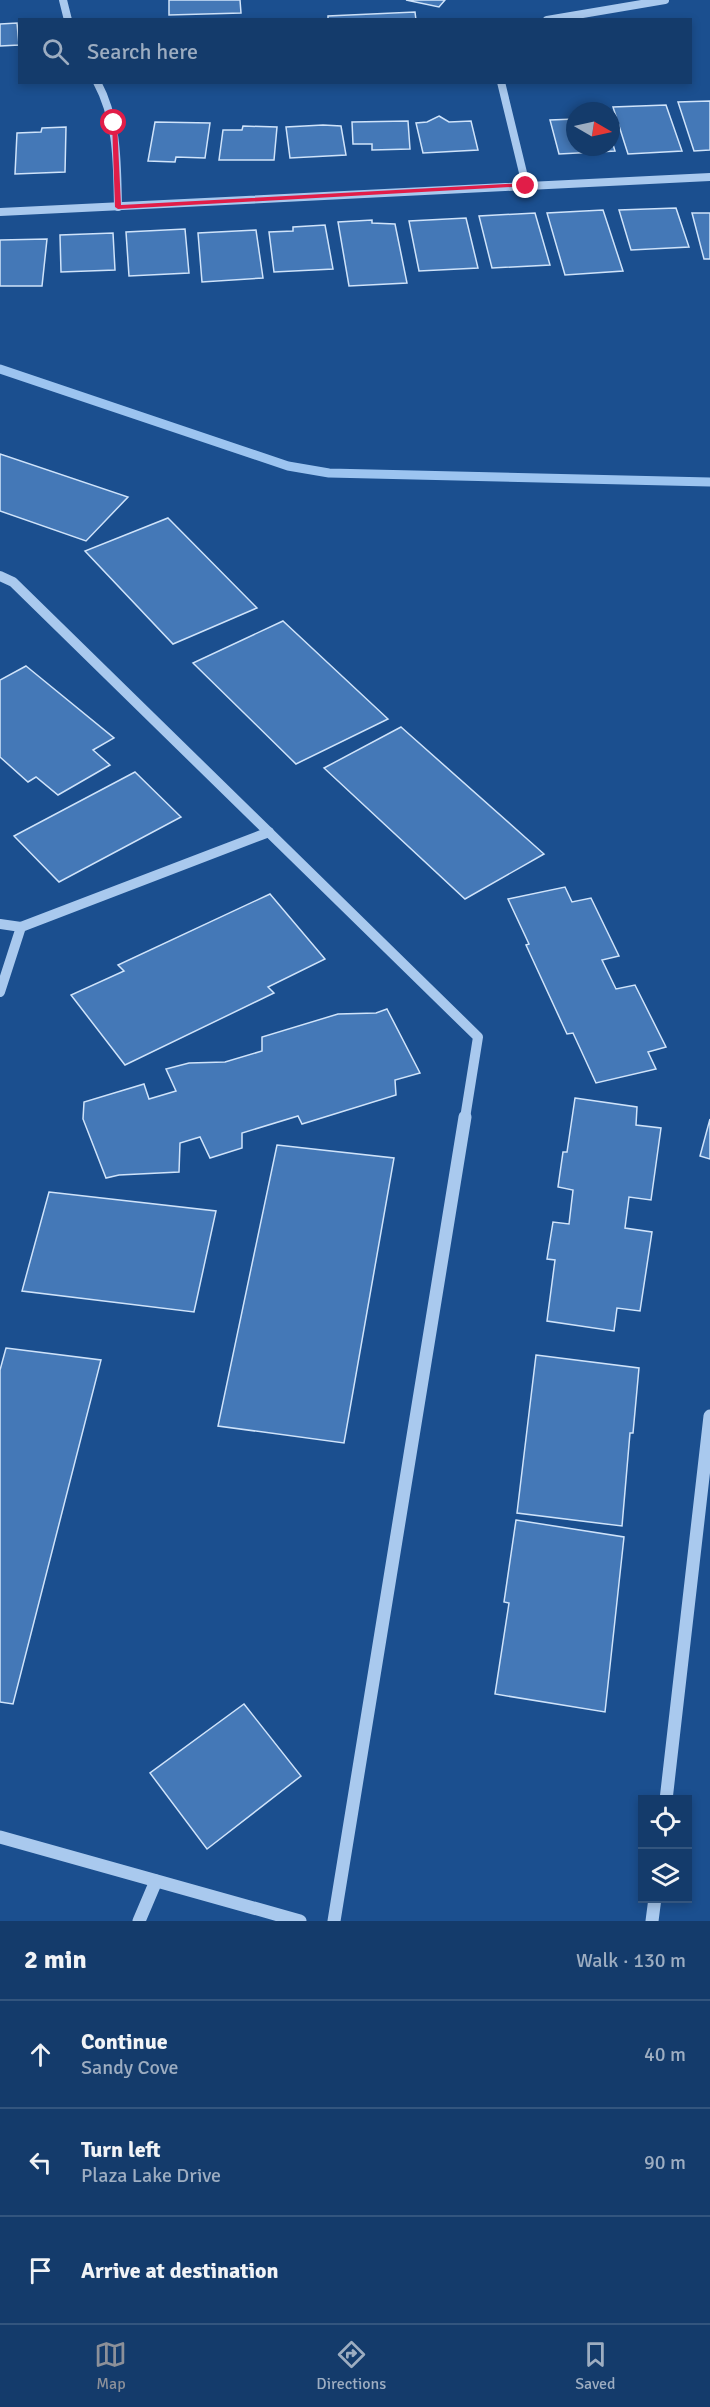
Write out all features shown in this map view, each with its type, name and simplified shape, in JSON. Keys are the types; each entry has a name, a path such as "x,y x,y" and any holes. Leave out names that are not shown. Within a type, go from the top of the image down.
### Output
{"street":[{"path":"63,0 68,18"},
{"path":"559,18 665,0"},
{"path":"98,84 111,106 114,123 118,207"},
{"path":"501,84 526,186"},
{"path":"0,212 710,177"},
{"path":"0,576 13,582 478,1037 334,1921"},
{"path":"0,924 21,927 269,832"},
{"path":"0,992 21,927"},
{"path":"667,1795 710,1416"},
{"path":"0,1837 300,1921"},
{"path":"140,1921 156,1881"},
{"path":"652,1921 654,1903"}],"building":[{"path":"169,0 240,0 241,13 169,15"},
{"path":"406,0 445,0 439,7"},
{"path":"415,12 416,18 328,18 328,16"},
{"path":"17,23 18,45 0,46 0,24"},
{"path":"710,101 710,150 694,151 678,102"},
{"path":"666,105 682,151 628,154 620,129 620,107"},
{"path":"439,116 449,122 471,121 478,150 423,153 416,123 427,122"},
{"path":"566,119 566,154 559,154 550,120"},
{"path":"408,121 410,149 372,150 372,144 353,144 352,122"},
{"path":"155,122 210,123 205,158 176,157 175,162 148,161"},
{"path":"243,126 277,127 274,160 219,160 223,130 242,130"},
{"path":"341,126 346,155 290,158 286,127"},
{"path":"66,127 65,172 15,174 17,133 41,132 42,128"},
{"path":"676,208 689,247 631,250 619,210"},
{"path":"603,210 623,271 565,275 547,213"},
{"path":"535,213 550,265 492,268 479,216"},
{"path":"692,213 710,213 710,259 704,259"},
{"path":"466,218 478,268 419,271 409,221"},
{"path":"372,220 372,223 395,224 407,283 349,286 338,222"},
{"path":"325,225 333,269 274,272 269,232 293,231 293,227"},
{"path":"185,229 189,273 129,276 126,232"},
{"path":"256,230 263,278 202,282 198,233"},
{"path":"113,233 115,270 61,272 60,235"},
{"path":"47,239 42,286 0,286 0,240"},
{"path":"0,454 128,497 86,541 0,511"},
{"path":"168,518 257,608 173,644 85,551"},
{"path":"283,621 388,719 296,764 193,663"},
{"path":"26,666 114,738 93,750 110,765 58,795 36,777 28,782 0,757 0,680"},
{"path":"401,727 544,854 465,899 324,768"},
{"path":"135,772 181,817 59,882 14,836"},
{"path":"565,887 572,902 591,898 619,956 602,960 616,989 635,985 666,1047 648,1052 656,1069 596,1083 573,1033 567,1034 526,945 529,944 508,899"},
{"path":"270,894 325,959 268,987 274,993 125,1065 71,995 124,971 118,965"},
{"path":"387,1009 420,1073 395,1080 396,1095 302,1124 298,1116 242,1133 242,1148 210,1158 200,1137 180,1143 179,1172 119,1175 106,1178 83,1119 84,1102 144,1084 149,1099 176,1091 166,1069 189,1063 225,1062 262,1051 262,1037 338,1014 376,1013"},
{"path":"575,1098 637,1107 636,1125 661,1128 651,1200 629,1197 625,1228 652,1232 640,1311 617,1308 614,1331 547,1321 555,1260 547,1259 553,1222 569,1224 573,1190 558,1187 563,1152 567,1152"},
{"path":"710,1119 710,1159 700,1156"},
{"path":"277,1145 394,1158 344,1443 218,1426"},
{"path":"49,1192 216,1211 194,1312 22,1291"},
{"path":"6,1348 101,1360 13,1704 0,1702 0,1370"},
{"path":"536,1355 639,1368 633,1433 630,1433 622,1526 517,1513"},
{"path":"516,1520 624,1537 605,1712 495,1694 509,1603 504,1602"},
{"path":"244,1704 301,1776 207,1849 150,1773"}],"waterway":[{"path":"0,369 288,466 329,473 710,482"}],"route":[{"path":"114,123 118,207 526,186"}]}
